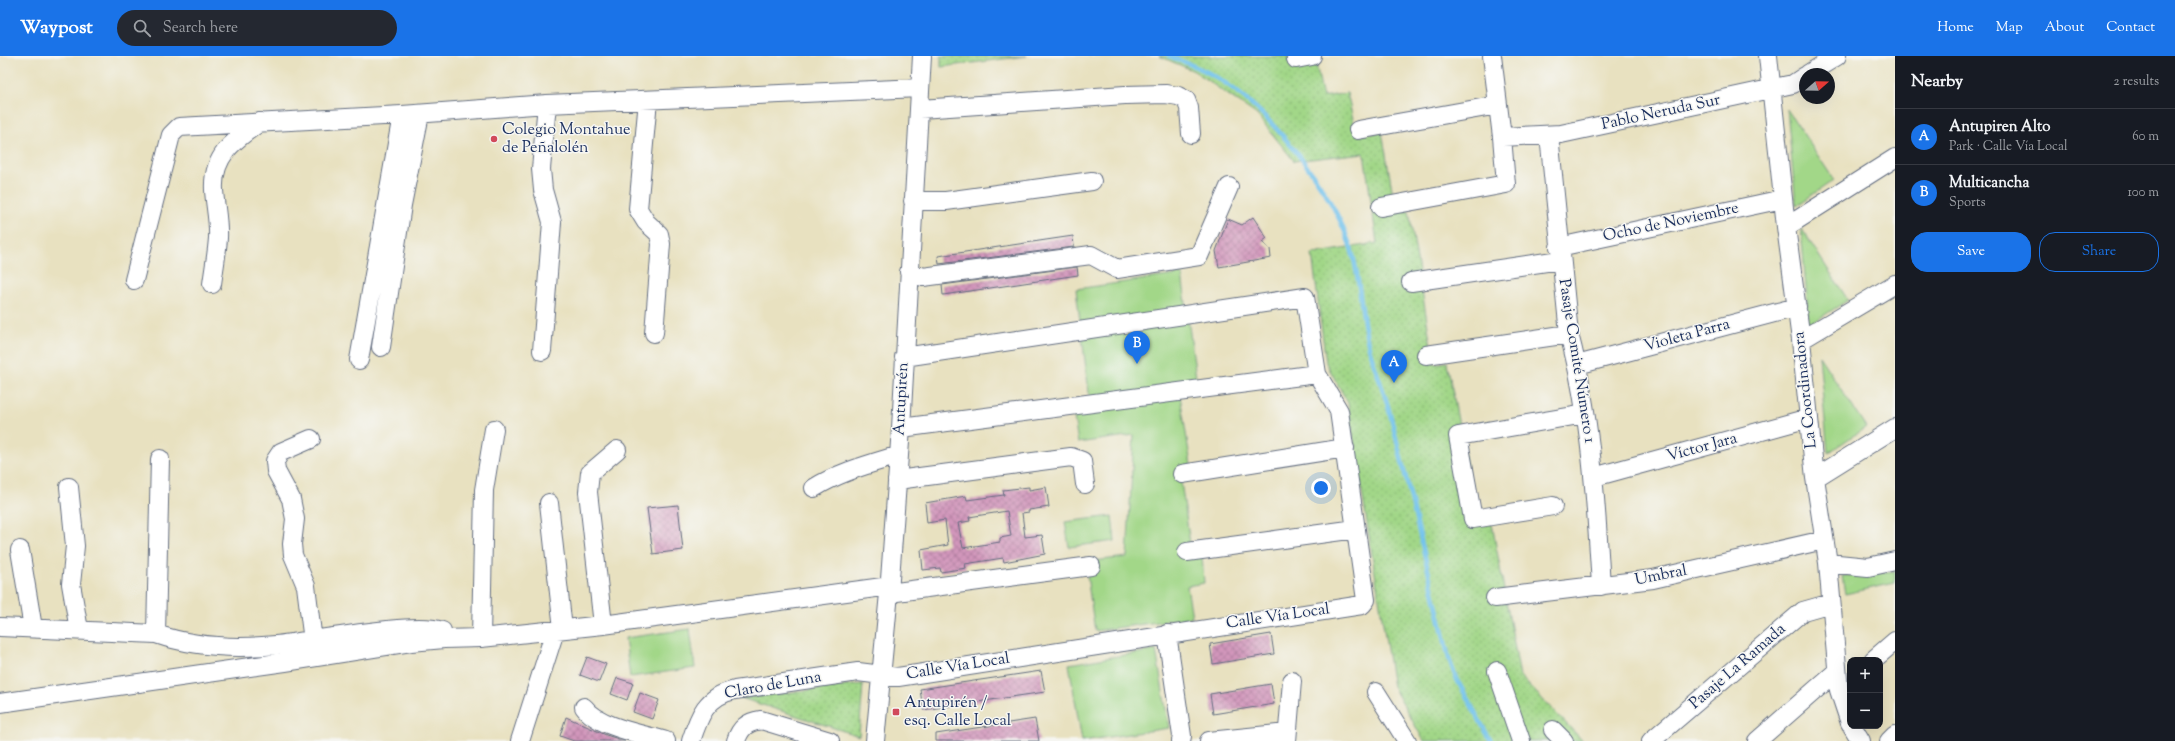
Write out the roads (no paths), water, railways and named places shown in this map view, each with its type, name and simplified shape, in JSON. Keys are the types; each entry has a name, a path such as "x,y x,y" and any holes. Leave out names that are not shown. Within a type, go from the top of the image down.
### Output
{"street":[{"name":"Antupirén","path":"875,741 889,590 901,428 922,56"},
{"path":"1381,207 1506,184 1492,56"},
{"name":"La Coordinadora","path":"1768,56 1786,227 1801,340 1815,478 1828,563 1831,603 1847,707"},
{"path":"1818,68 1837,56"},
{"name":"Pablo Neruda Sur","path":"1502,137 1549,135 1793,84 1799,80"},
{"path":"134,280 171,135 179,126 420,114 548,104 920,88"},
{"path":"920,109 1125,94 1166,94 1178,96 1186,100 1189,108 1191,134"},
{"path":"648,100 638,209 646,222 659,234 661,244 654,333"},
{"path":"542,351 552,222 543,190 541,169 548,104"},
{"path":"1358,130 1498,105"},
{"path":"380,347 402,205 420,114"},
{"path":"359,360 402,115"},
{"path":"212,284 218,238 214,188 216,170 222,156 232,143 260,122"},
{"name":"Pasaje Comité Número 1","path":"1549,135 1559,253 1569,334 1577,365 1594,477 1602,586"},
{"path":"1786,227 1895,158"},
{"path":"913,201 946,200 1092,181"},
{"path":"909,272 923,277 1091,255 1117,269 1199,256 1229,187"},
{"name":"Ocho de Noviembre","path":"1411,282 1559,253 1783,199"},
{"path":"1801,340 1895,284"},
{"name":"Calle Vía Local","path":"881,675 898,677 1167,634 1362,605 1366,600 1339,411 1317,374 1305,297 904,357"},
{"name":"Violeta Parra","path":"1577,365 1797,307"},
{"path":"1426,355 1569,334"},
{"path":"901,428 1317,374"},
{"path":"1553,506 1473,519 1458,436 1585,414"},
{"name":"Víctor Jara","path":"1594,477 1809,418"},
{"path":"1815,478 1895,428"},
{"path":"481,638 484,490 494,429"},
{"path":"311,439 280,452 275,461 276,471 291,499 295,519 292,544 293,555 306,586 313,640"},
{"path":"1182,474 1345,448"},
{"path":"603,626 588,492 590,474 617,450"},
{"path":"814,488 825,481 899,455"},
{"path":"897,480 1071,457 1082,461 1085,484"},
{"path":"156,634 160,459"},
{"path":"68,487 75,546 71,584 79,630"},
{"path":"520,741 559,630 549,504"},
{"path":"1187,552 1356,529"},
{"name":"Umbral","path":"1495,598 1653,579 1824,540"},
{"path":"20,550 33,628"},
{"path":"1828,563 1868,567 1895,561"},
{"path":"0,703 285,662 411,642 481,638 603,626 1091,566"},
{"name":"Pasaje La Ramada","path":"1651,741 1803,611 1831,603"},
{"path":"0,627 156,634 180,642 224,646 275,646 410,628 436,628 442,631 444,639"},
{"path":"1167,634 1182,736 1181,741"},
{"path":"1876,657 1895,641"},
{"path":"1497,671 1521,741"},
{"name":"Claro de Luna","path":"691,741 698,718 706,706 726,692 858,672 881,675"},
{"path":"1757,741 1842,680"},
{"path":"1210,741 1287,737 1292,681"},
{"path":"1376,692 1407,741"},
{"path":"584,707 591,716 602,721 666,741"},
{"path":"736,741 743,727 754,721 761,720 830,741"},
{"path":"1854,729 1861,741"},
{"path":"1889,741 1895,736"}],"waterway":[{"path":"1169,56 1207,72 1229,86 1272,124 1311,171 1327,196 1340,221 1354,257 1367,338 1372,359 1386,398 1449,659 1456,678 1491,741"}],"place":[{"name":"Colegio Montahue de Peñalolén","path":"494,139"},
{"name":"Multicancha","path":"1137,364"},
{"name":"Antupiren Alto","path":"1394,383"},
{"name":"Antupirén / esq. Calle Local","path":"896,712"}]}
